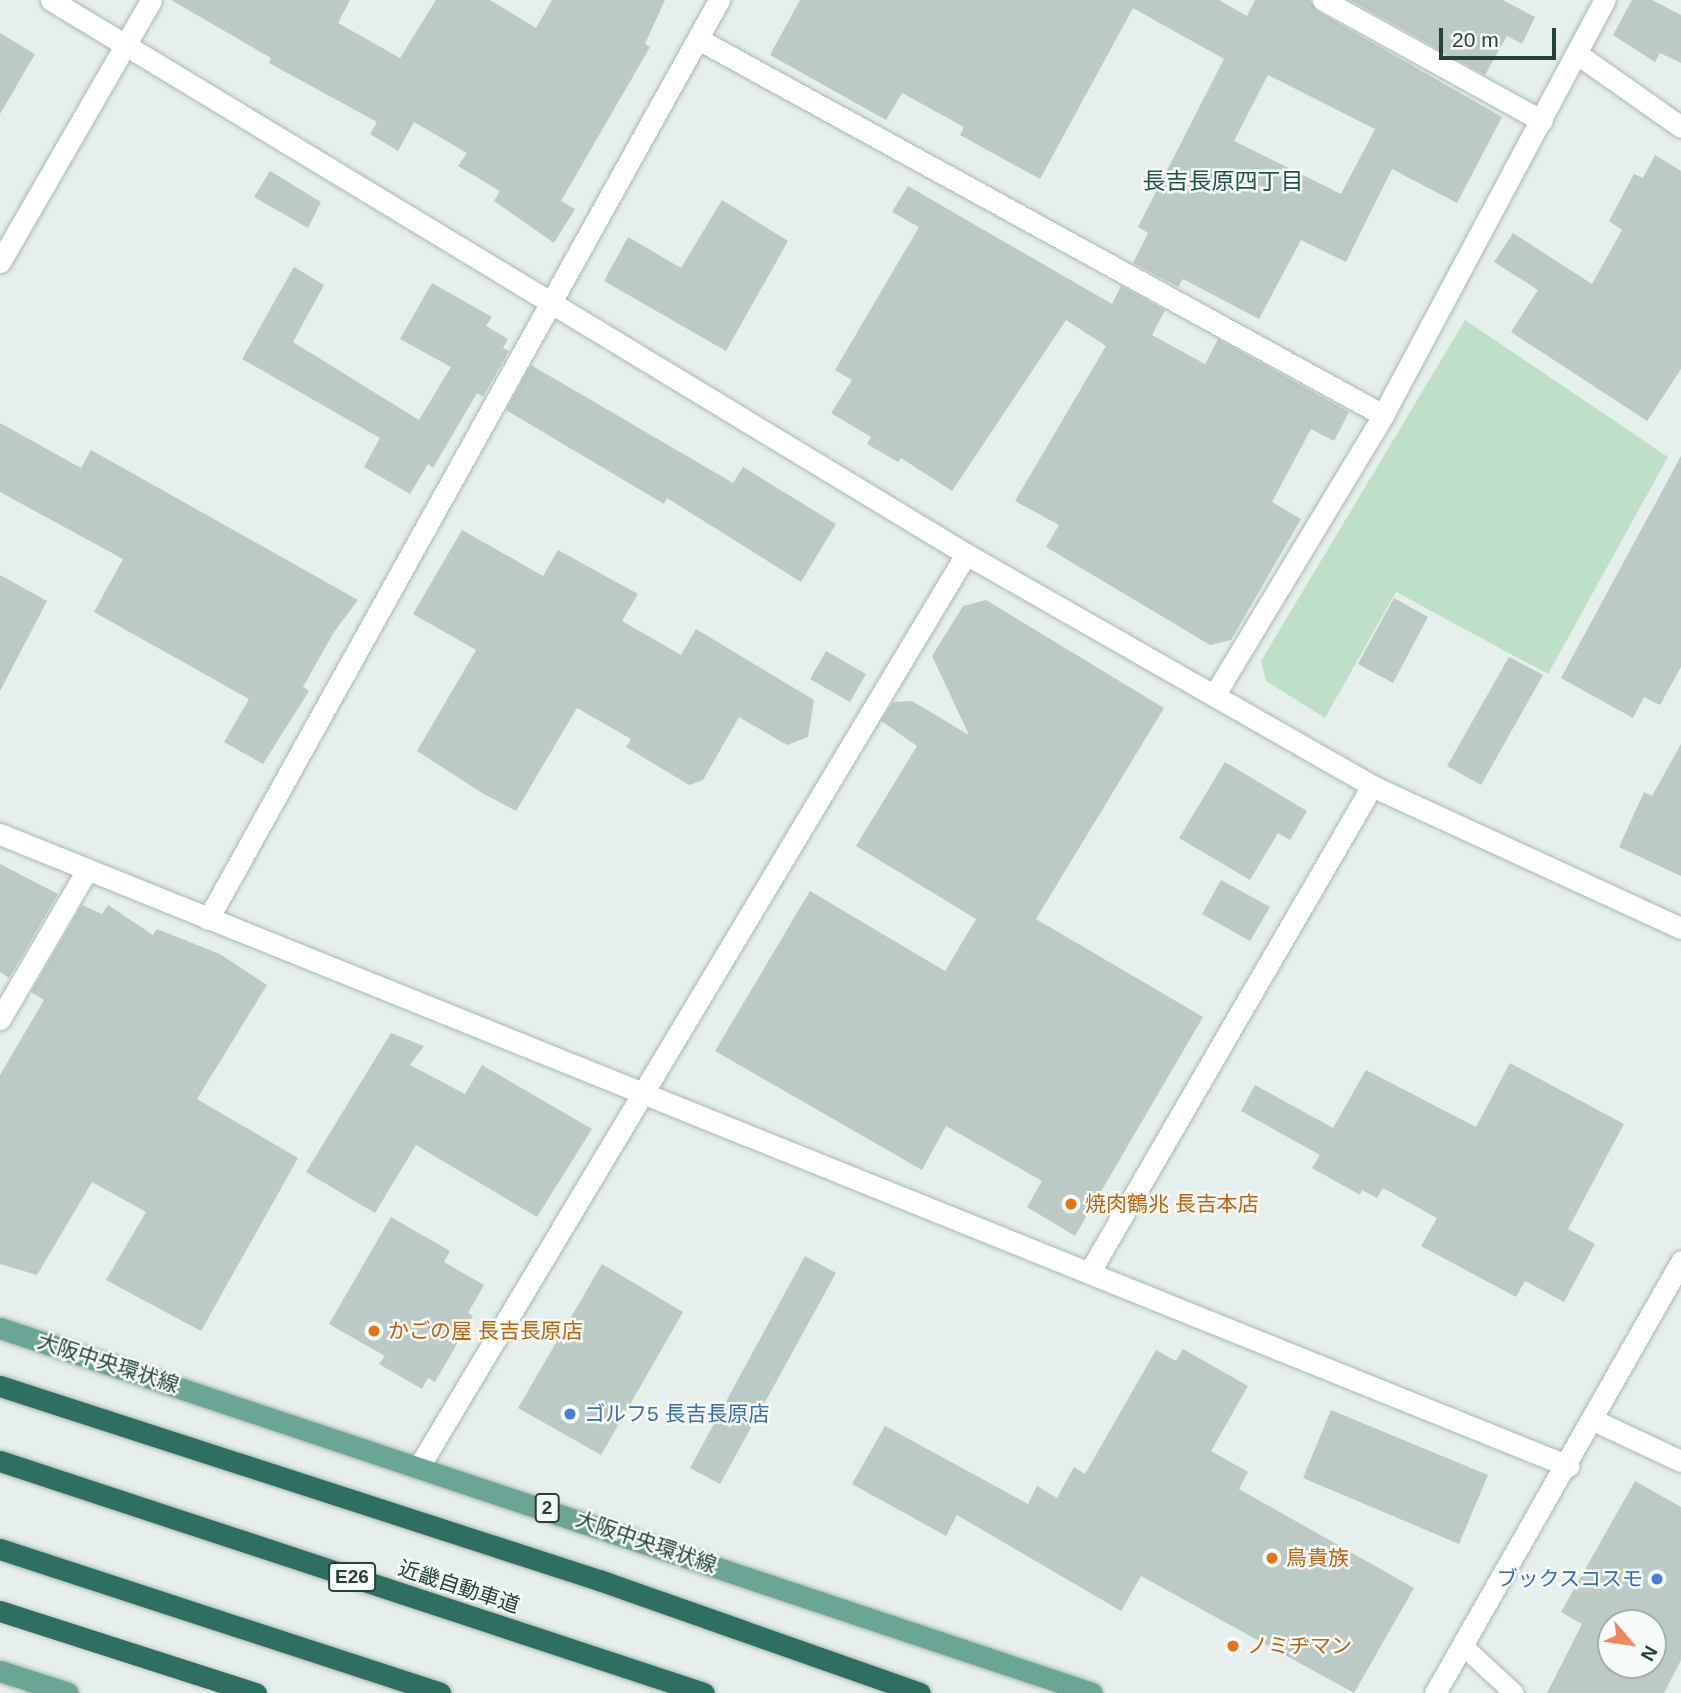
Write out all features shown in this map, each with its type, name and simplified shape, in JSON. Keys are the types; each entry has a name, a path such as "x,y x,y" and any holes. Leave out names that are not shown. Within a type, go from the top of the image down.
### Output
{"highway":[{"path":"0,1386 599,1580 920,1693"},
{"name":"近畿自動車道","path":"0,1461 704,1693"},
{"path":"0,1549 440,1693"},
{"path":"0,1611 256,1693"}],"main road":[{"name":"大阪中央環状線","path":"0,1328 420,1465 1091,1693"},
{"path":"0,1671 68,1693"}],"street":[{"path":"51,0 966,554 1372,786 1681,928"},
{"path":"0,262 152,0"},
{"path":"208,919 719,0"},
{"path":"1323,0 1542,121"},
{"path":"1215,694 1383,415 1580,56 1605,0"},
{"path":"698,39 1383,415"},
{"path":"1580,56 1681,127"},
{"path":"420,1465 646,1093 966,554"},
{"path":"1089,1273 1372,786"},
{"path":"0,834 1568,1466"},
{"path":"0,1018 87,870"},
{"path":"1435,1693 1568,1466 1681,1261"},
{"path":"1593,1420 1681,1461"}],"lane":[{"path":"1463,1646 1514,1693"}],"green space":[{"path":"1465,320 1668,457 1548,674 1396,592 1325,718 1266,681 1261,661"}],"building":[{"path":"171,0 350,0 338,23 400,58 436,0 490,0 536,28 552,0 665,0 645,44 650,47 561,201 575,209 554,243 494,201 500,191 458,166 467,153 414,122 398,151 370,134 377,122 269,63 271,58"},
{"path":"800,0 1219,0 1247,16 1255,0 1310,0 1317,11 1502,117 1457,203 1392,169 1346,262 1301,240 1259,319 1183,279 1178,287 1133,263 1148,233 1138,227 1224,59 1133,8 1040,179 960,135 964,127 902,93 886,120 770,55","holes":["1268,75 1375,129 1341,194 1234,141"]},
{"path":"1350,0 1503,0 1535,17 1522,44 1507,36 1485,75"},
{"path":"1632,0 1652,0 1681,15 1681,63 1660,53 1655,62 1613,35"},
{"path":"0,33 35,54 0,114"},
{"path":"1655,155 1681,171 1681,369 1647,421 1511,332 1538,290 1494,262 1513,233 1592,284 1622,230 1609,221 1634,174 1643,178"},
{"path":"270,171 321,202 308,228 254,197"},
{"path":"908,186 1112,304 1121,286 1165,310 1152,335 1205,364 1218,339 1349,412 1334,441 1311,429 1272,502 1301,519 1231,640 1210,645 1046,547 1059,525 1015,501 1106,346 1066,320 952,491 901,458 898,462 867,444 871,437 831,413 852,380 835,370 919,227 892,212"},
{"path":"722,200 788,241 726,351 604,281 628,237 681,268"},
{"path":"294,267 324,285 293,342 419,420 451,367 400,339 432,283 492,317 486,326 508,339 503,348 509,351 483,397 477,393 433,468 428,464 410,494 364,467 380,438 242,359"},
{"path":"531,365 733,483 743,467 836,524 801,582 667,498 664,504 506,410"},
{"path":"0,423 81,468 91,450 358,600 334,632 303,687 309,691 263,764 224,742 249,699 94,612 123,559 0,492"},
{"path":"1681,456 1681,667 1660,705 1644,697 1633,718 1561,678"},
{"path":"462,530 543,576 558,550 638,594 622,621 681,655 696,629 814,700 808,737 787,745 739,717 703,780 689,785 626,747 631,739 577,708 516,811 482,793 417,751 476,650 413,614"},
{"path":"0,575 47,601 0,691"},
{"path":"1394,598 1428,617 1393,683 1358,664"},
{"path":"986,600 1164,708 1036,919 1203,1017 1075,1236 1027,1207 1042,1181 946,1126 922,1170 715,1051 810,891 945,971 976,919 856,846 917,746 881,721 893,702 912,701 969,735 932,656 963,606"},
{"path":"826,651 866,674 850,702 810,679"},
{"path":"1509,657 1543,675 1481,785 1447,766"},
{"path":"1681,744 1681,876 1619,847 1644,792 1652,796"},
{"path":"1225,762 1307,811 1290,840 1278,833 1250,880 1179,838"},
{"path":"0,864 58,894 9,978 0,972"},
{"path":"1221,880 1270,907 1250,941 1202,914"},
{"path":"82,905 102,914 108,905 153,935 157,929 220,954 267,985 197,1099 298,1158 201,1331 106,1280 146,1212 92,1182 37,1275 0,1264 0,1075 44,1000 31,992"},
{"path":"391,1033 424,1046 410,1065 465,1094 482,1065 592,1129 537,1217 416,1145 375,1213 306,1172"},
{"path":"1510,1063 1624,1124 1568,1229 1595,1244 1564,1302 1525,1281 1516,1297 1421,1246 1437,1218 1383,1188 1377,1198 1362,1190 1360,1195 1312,1168 1320,1155 1241,1111 1255,1085 1333,1128 1366,1070 1476,1127"},
{"path":"391,1217 450,1251 444,1262 484,1285 468,1313 473,1316 435,1382 428,1378 422,1389 379,1364 385,1356 329,1324"},
{"path":"805,1256 836,1273 720,1484 690,1468"},
{"path":"602,1264 683,1312 601,1455 518,1408"},
{"path":"1183,1349 1248,1386 1211,1451 1248,1472 1239,1489 1414,1588 1354,1693 1141,1576 1121,1611 957,1515 946,1536 852,1484 885,1426 1028,1504 1037,1486 1057,1498 1074,1467 1085,1474 1156,1350 1176,1361"},
{"path":"1331,1410 1488,1475 1459,1544 1303,1478"},
{"path":"1635,1481 1681,1507 1681,1660 1664,1693 1547,1693 1582,1624 1561,1612"}],"place":[{"name":"焼肉鶴兆 長吉本店","path":"1071,1204"},
{"name":"かごの屋 長吉長原店","path":"374,1331"},
{"name":"ゴルフ5 長吉長原店","path":"570,1414"},
{"name":"鳥貴族","path":"1272,1558"},
{"name":"ブックスコスモ","path":"1657,1579"},
{"name":"ノミヂマン","path":"1233,1646"}],"district":[{"name":"長吉長原四丁目","path":"1223,181"}]}
